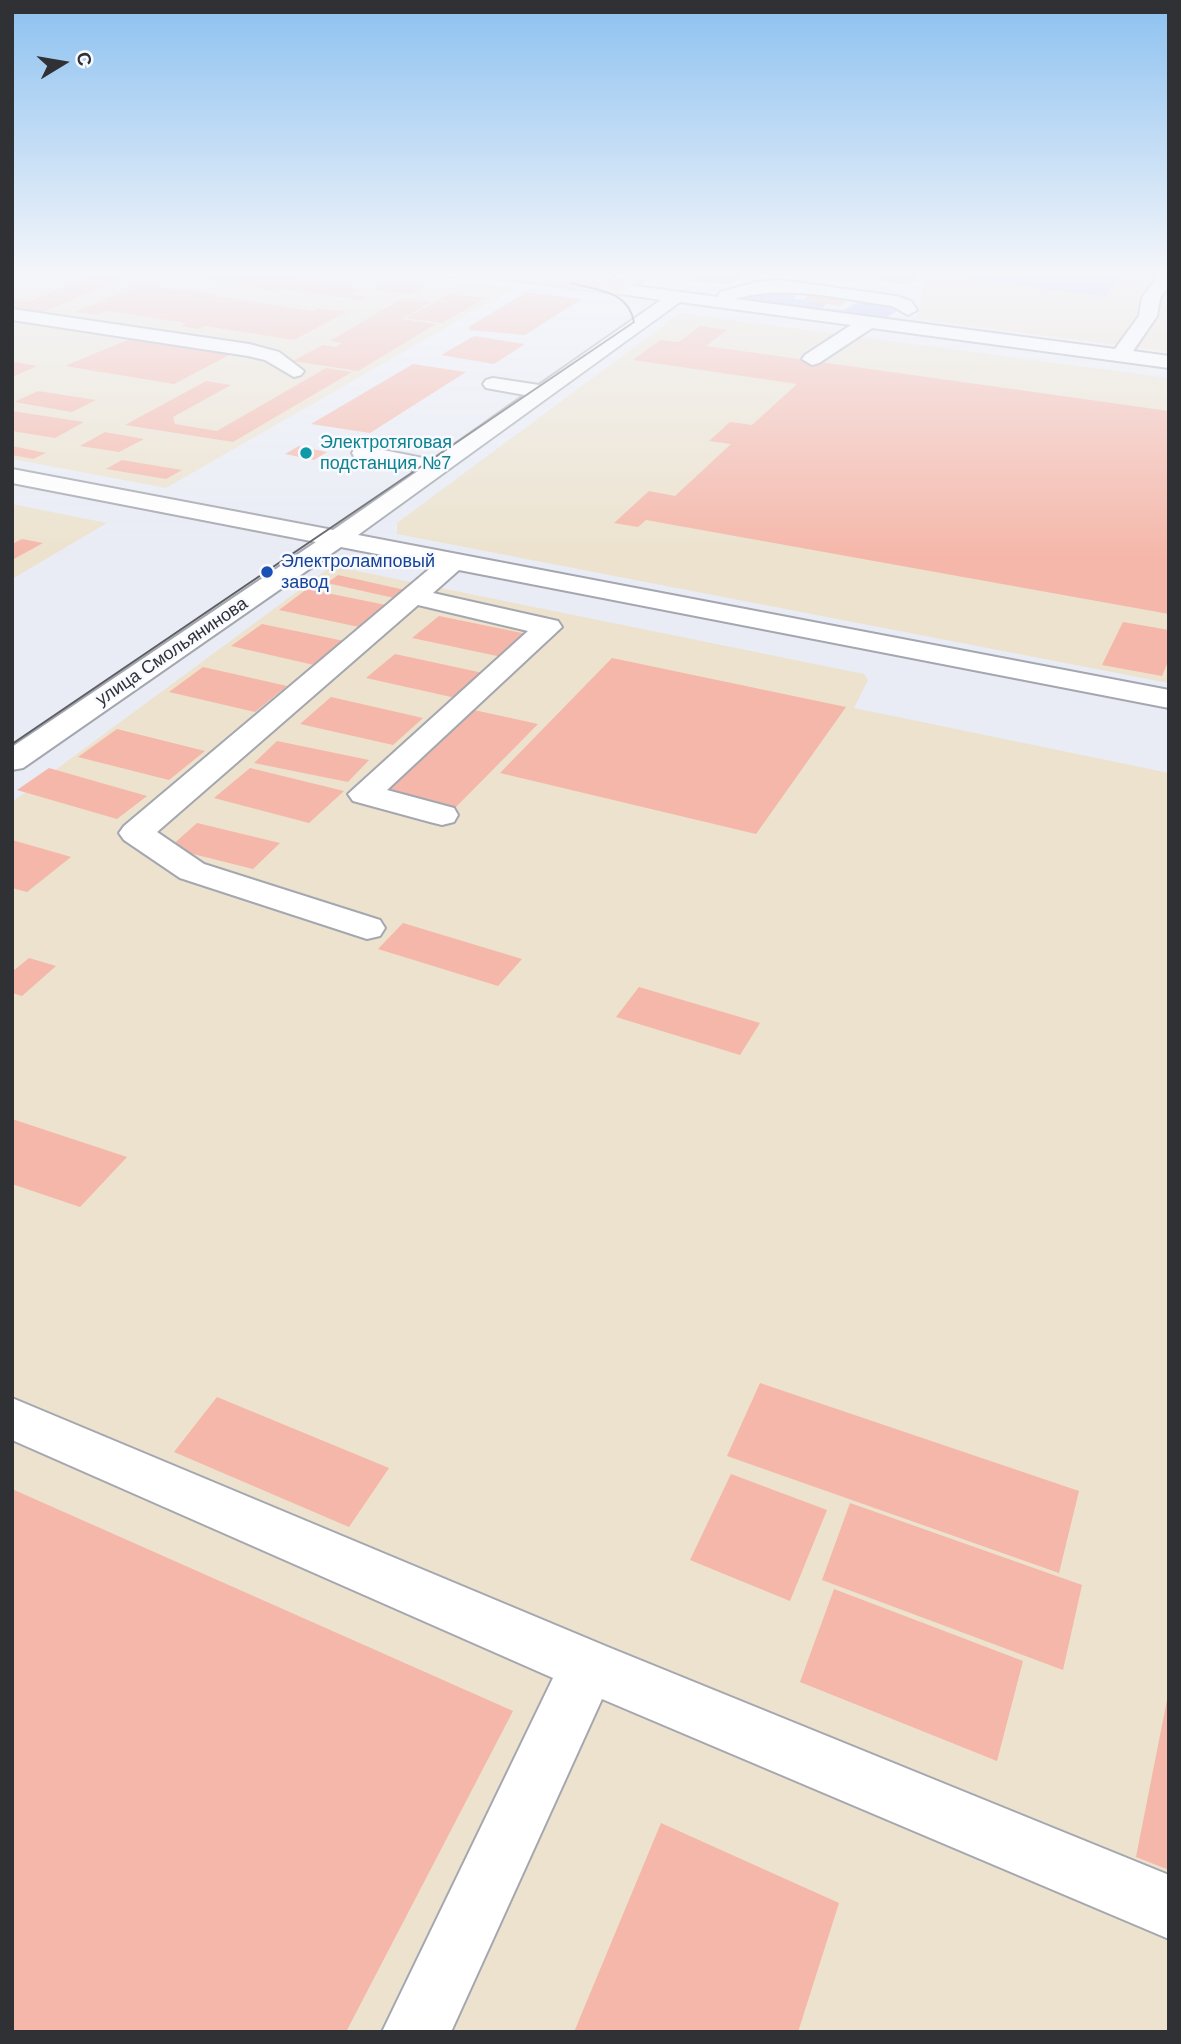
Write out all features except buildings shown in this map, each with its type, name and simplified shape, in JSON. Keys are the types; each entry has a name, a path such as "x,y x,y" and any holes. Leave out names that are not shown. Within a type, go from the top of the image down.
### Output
{"street":[{"path":"289,367 294,371"},
{"name":"улица Смольянинова","path":"12,761 338,538 578,367"},
{"path":"493,384 544,392"},
{"path":"363,453 438,468"},
{"path":"12,476 1169,699"},
{"path":"367,928 192,871 136,833 454,561"},
{"path":"412,596 548,627 364,794 442,815"},
{"path":"12,1418 588,1666 1169,1907"},
{"path":"416,2032 588,1666"}],"shaded area":[{"path":"12,367 376,367 166,488 12,459"},
{"path":"607,367 1089,367 1169,378 1169,683 397,534 397,523"},
{"path":"12,504 107,523 12,579"},
{"path":"332,566 864,674 868,680 854,708 1169,773 1169,2032 12,2032 12,802"}],"tram line":[{"path":"12,744 567,367"}],"place":[{"name":"Электротяговая подстанция №7","path":"306,453"},
{"name":"Электроламповый завод","path":"267,572"}]}
